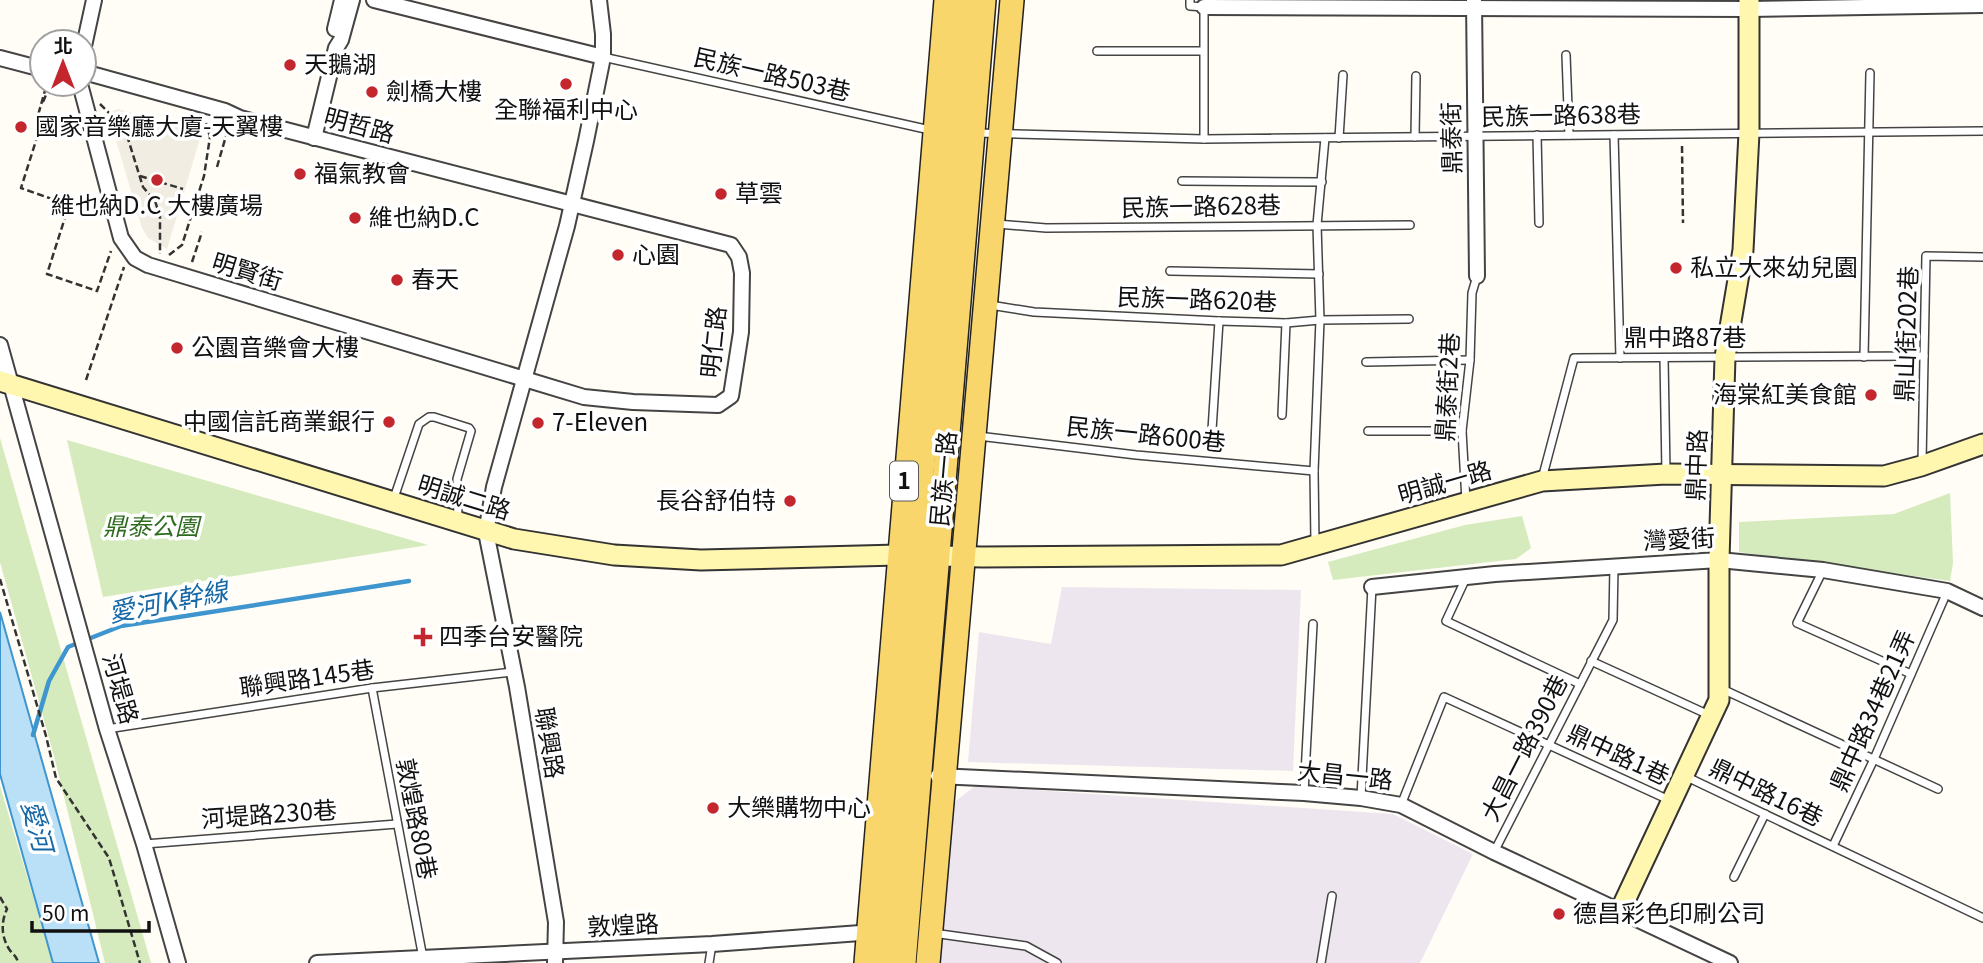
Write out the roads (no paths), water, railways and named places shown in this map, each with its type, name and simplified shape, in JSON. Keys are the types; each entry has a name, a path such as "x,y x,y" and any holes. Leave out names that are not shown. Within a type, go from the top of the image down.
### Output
{"main road":[{"name":"民族一路","path":"937,316 933,131 946,0"},
{"name":"民族一路","path":"866,963 887,932 918,555 922,473 965,0"},
{"name":"民族一路","path":"937,316 972,133 984,0"},
{"name":"民族一路","path":"928,963 1012,0"},
{"path":"937,316 985,313"},
{"name":"民族一路","path":"882,963 919,775 918,555"},
{"name":"民族一路","path":"887,932 904,963"}],"street":[{"path":"88,28 94,0"},
{"path":"336,48 333,37 342,0"},
{"path":"314,138 336,48 341,40 352,0"},
{"path":"374,0 603,57"},
{"path":"486,531 494,487 522,380 572,205 603,57 599,0"},
{"path":"1204,7 1252,4 1983,5"},
{"name":"鼎泰街","path":"1474,4 1477,276"},
{"name":"鼎中路","path":"1620,911 1719,699 1718,559 1725,357 1743,250 1749,133 1749,4"},
{"path":"0,50 28,57"},
{"path":"0,58 28,65"},
{"name":"明哲路","path":"98,76 314,138 572,205"},
{"name":"明哲路","path":"98,82 136,87"},
{"name":"明賢街","path":"84,98 121,238 135,258 148,265 522,380"},
{"name":"明仁路","path":"522,380 584,397 633,402 718,405 731,396 741,332 742,273 740,257 731,245 572,205"},
{"name":"河堤路","path":"0,345 4,380 26,443 107,729 178,963"},
{"name":"明誠二路","path":"4,380 458,523 550,547 614,555 701,560 918,555"},
{"name":"明誠一路","path":"918,555 1282,555 1542,481 1666,474 1884,476 1922,466 1983,444"},
{"name":"聯興路","path":"486,531 556,922 556,957"},
{"name":"灣愛街","path":"1373,587 1466,577 1718,559 1823,570 1947,592 1983,608"},
{"name":"大昌一路","path":"919,775 1304,793 1401,805 1493,852 1730,963"},
{"name":"敦煌路","path":"317,963 423,958 556,957 887,932 931,932"}],"lane":[{"path":"1190,0 1190,6 1204,7 1204,139"},
{"path":"1097,51 1203,51"},
{"path":"1566,55 1569,135"},
{"name":"民族一路503巷","path":"603,57 933,131"},
{"path":"1864,357 1870,72"},
{"path":"1339,138 1343,75"},
{"path":"1415,137 1416,76"},
{"name":"民族一路638巷","path":"972,133 1204,139 1983,131"},
{"path":"1537,135 1539,223"},
{"path":"1614,135 1620,358"},
{"path":"1315,545 1314,471 1321,320 1317,225 1325,138"},
{"path":"1182,181 1322,182"},
{"name":"民族一路628巷","path":"992,223 1046,228 1410,225"},
{"name":"鼎山街202巷","path":"1922,466 1926,256 1983,257"},
{"path":"1170,271 1319,274"},
{"name":"鼎泰街2巷","path":"1466,502 1462,431 1470,360 1472,293 1477,276"},
{"name":"民族一路620巷","path":"985,313 1034,312 1286,323 1409,319"},
{"path":"1212,430 1219,321"},
{"path":"1282,415 1286,323"},
{"name":"鼎中路87巷","path":"1542,481 1574,358 1924,356"},
{"path":"1664,358 1666,474"},
{"path":"1366,362 1470,360"},
{"path":"392,502 419,424 429,417 434,417 469,428 471,431 457,479 458,523"},
{"path":"1368,431 1462,431"},
{"name":"民族一路600巷","path":"974,435 1136,455 1314,471"},
{"name":"大昌一路390巷","path":"1493,852 1613,620 1614,566"},
{"path":"1823,570 1797,623 1911,674"},
{"path":"1466,577 1446,621 1580,684"},
{"path":"1361,798 1373,587"},
{"name":"鼎中路34巷21弄","path":"1833,846 1947,592"},
{"path":"1304,793 1313,624"},
{"path":"1591,662 1711,716"},
{"name":"聯興路145巷","path":"107,729 372,688 513,671"},
{"path":"1720,687 1938,789"},
{"name":"敦煌路80巷","path":"372,688 423,958"},
{"name":"鼎中路1巷","path":"1401,805 1444,697 1671,801"},
{"name":"鼎中路16巷","path":"1683,775 1983,918"},
{"path":"1734,877 1765,814"},
{"name":"河堤路230巷","path":"144,844 397,824"},
{"path":"1321,963 1332,896"},
{"path":"931,932 1026,946 1057,963"},
{"path":"709,963 712,944"}],"water":[{"name":"愛河","path":"0,612 99,963 53,963 0,774"}],"waterway":[{"name":"愛河K幹線","path":"33,735 49,681 68,647 121,626 409,581"}],"place":[{"name":"天鵝湖","path":"290,65"},
{"name":"全聯福利中心","path":"566,84"},
{"name":"劍橋大樓","path":"372,92"},
{"name":"國家音樂廳大廈-天翼樓","path":"21,127"},
{"name":"福氣教會","path":"300,174"},
{"name":"維也納D.C 大樓廣場","path":"157,180"},
{"name":"草雲","path":"721,194"},
{"name":"維也納D.C","path":"355,218"},
{"name":"心園","path":"618,255"},
{"name":"私立大來幼兒園","path":"1676,268"},
{"name":"春天","path":"397,280"},
{"name":"公園音樂會大樓","path":"177,348"},
{"name":"海棠紅美食館","path":"1871,395"},
{"name":"中國信託商業銀行","path":"389,422"},
{"name":"7-Eleven","path":"538,423"},
{"name":"長谷舒伯特","path":"790,501"},
{"name":"四季台安醫院","path":"423,637"},
{"name":"大樂購物中心","path":"713,808"},
{"name":"德昌彩色印刷公司","path":"1559,914"}],"park label":[{"name":"鼎泰公園","path":"151,527"}]}
